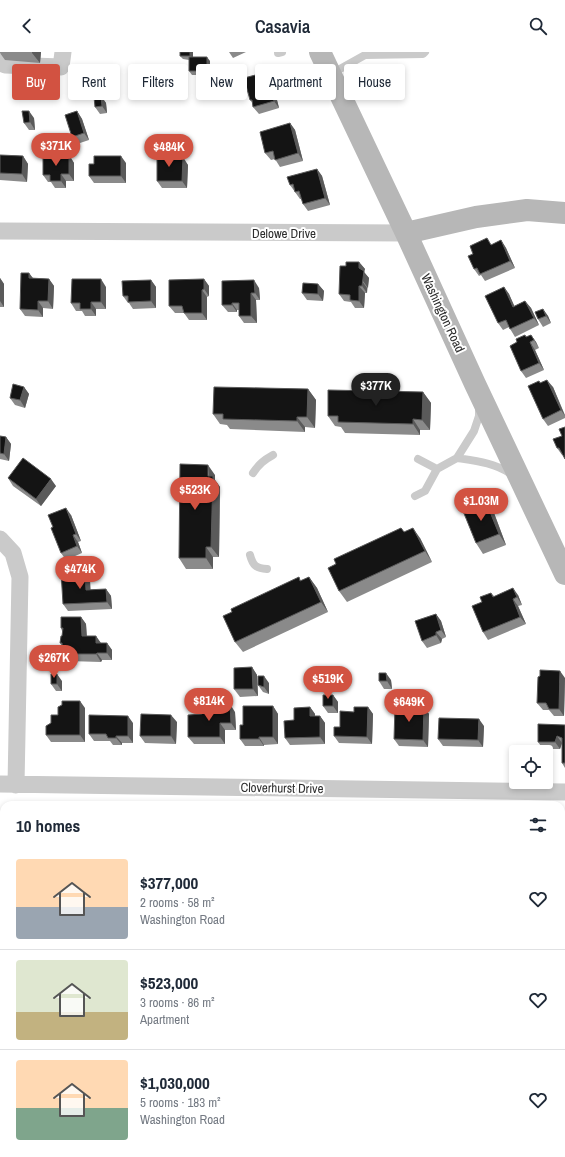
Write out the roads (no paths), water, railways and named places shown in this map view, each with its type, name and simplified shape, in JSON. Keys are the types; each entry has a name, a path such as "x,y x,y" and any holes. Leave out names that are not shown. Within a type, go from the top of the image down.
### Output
{"street":[{"path":"0,62 5,65 61,67 62,52"},
{"name":"Washington Road","path":"320,52 326,64"},
{"name":"Washington Road","path":"336,85 565,574"},
{"name":"Delowe Drive","path":"0,231 406,233 476,217 527,210 565,213"},
{"path":"0,539 13,553 20,577 8,785"},
{"name":"Cloverhurst Drive","path":"8,785 565,792"}],"lane":[{"path":"278,52 282,52"},
{"path":"336,71 365,55 422,54 425,52"},
{"path":"415,496 425,491 437,469 457,458 474,431 479,416 479,401 475,384"},
{"path":"253,473 264,459 273,455"},
{"path":"457,458 486,462 502,468 516,477 526,490"},
{"path":"418,460 437,469"},
{"path":"250,555 252,563 258,568 267,569"}]}
